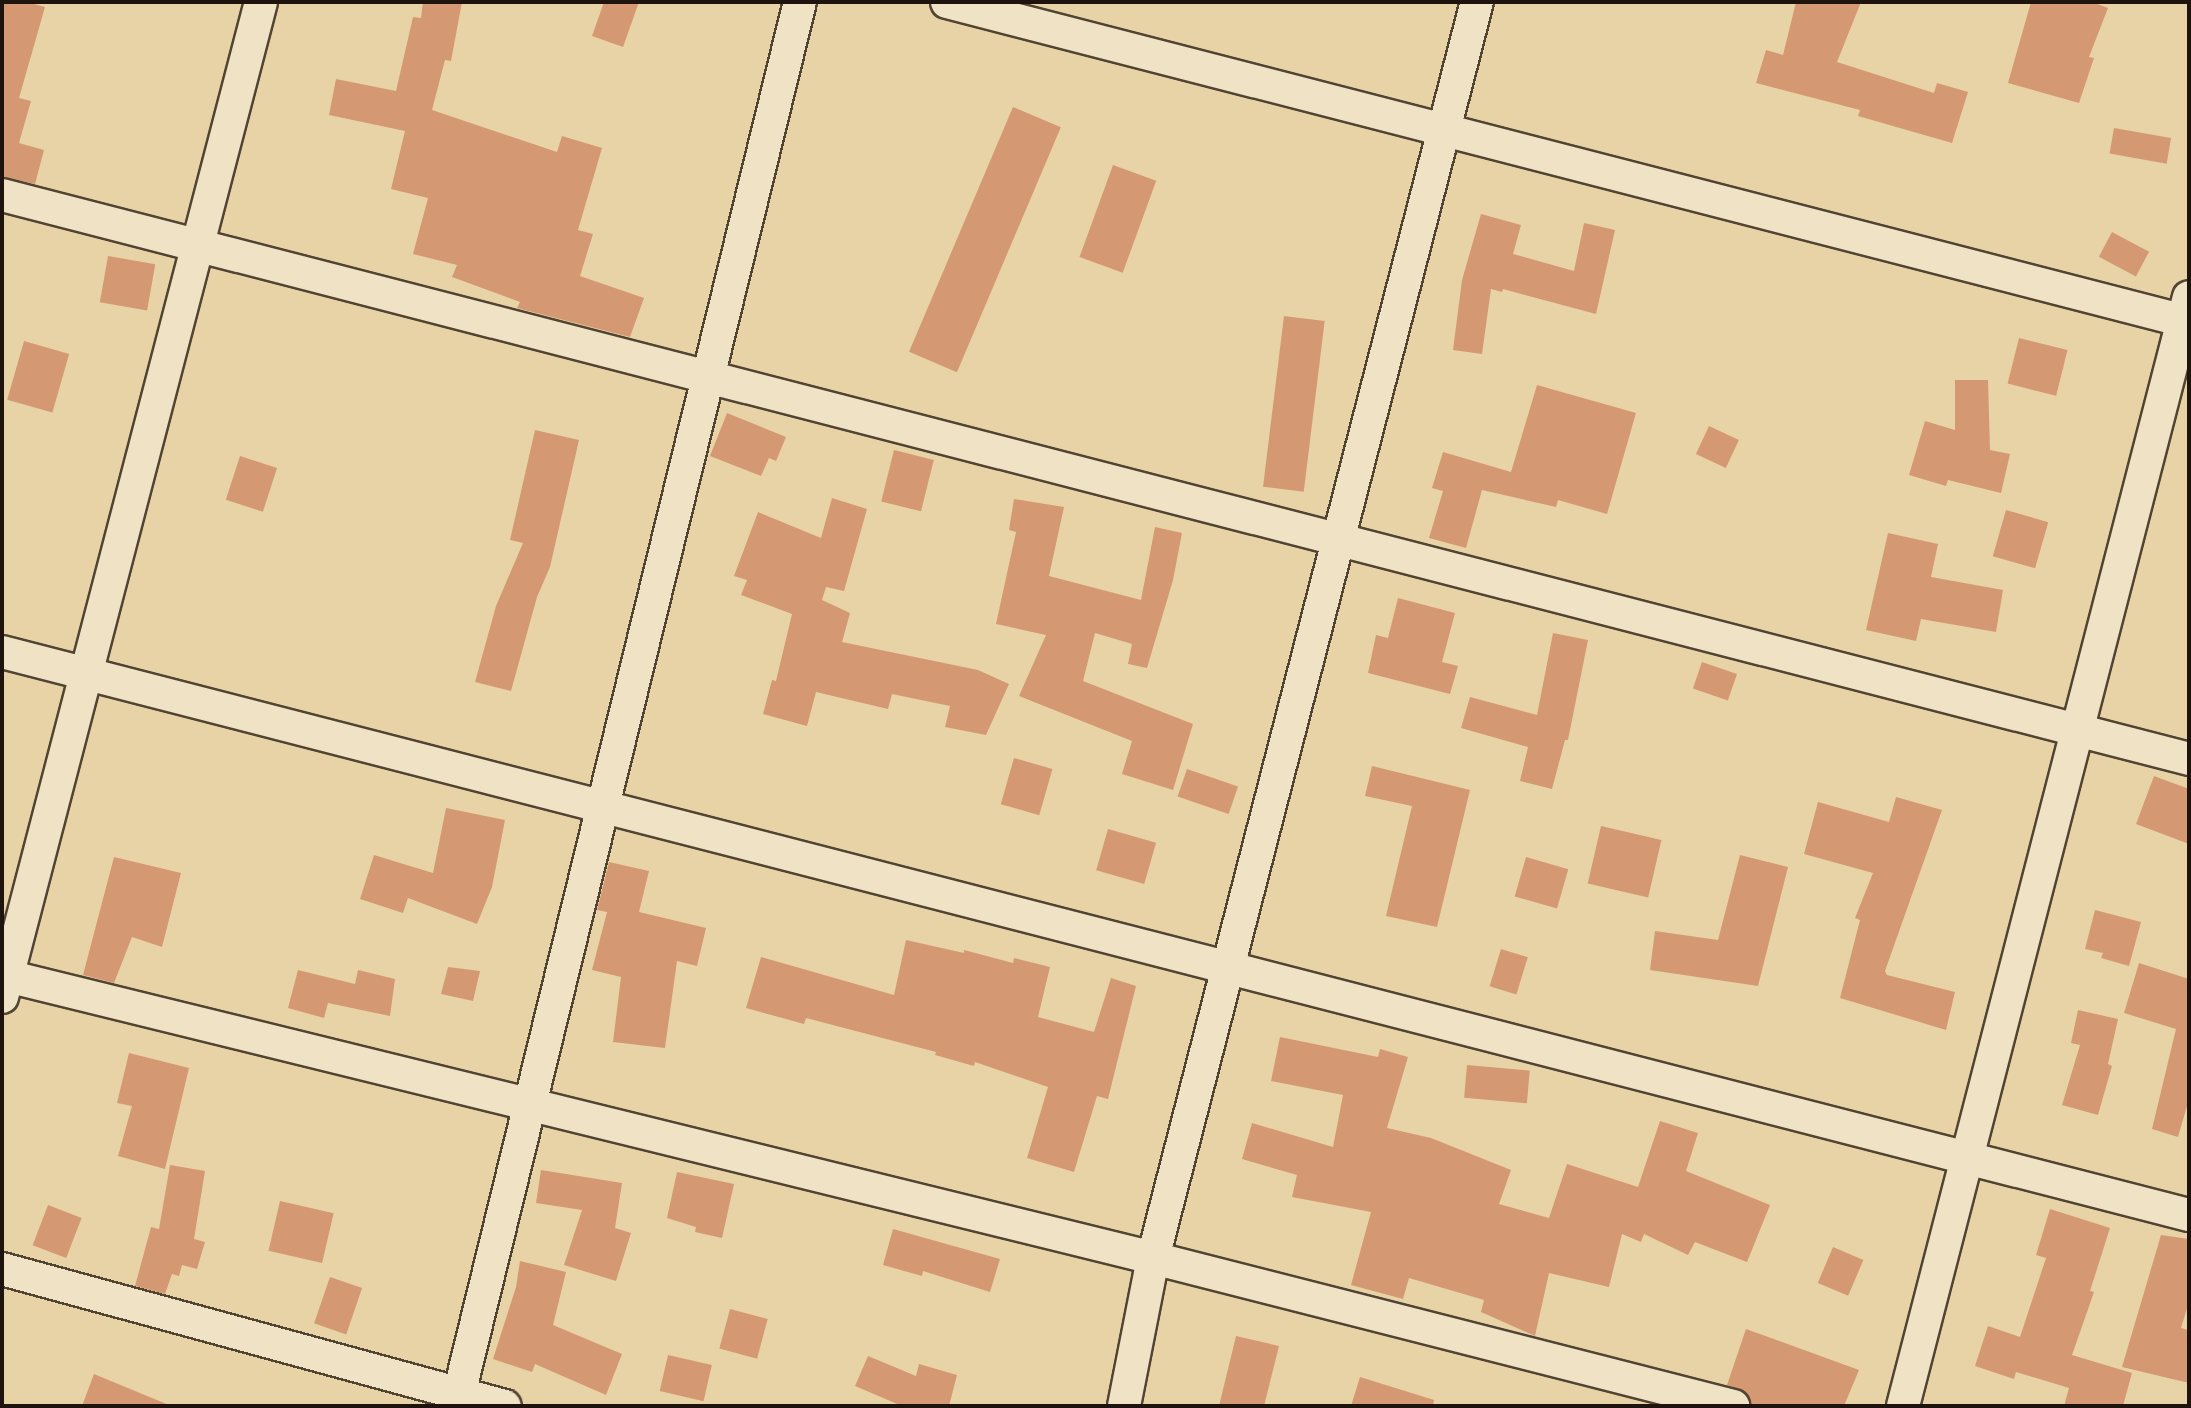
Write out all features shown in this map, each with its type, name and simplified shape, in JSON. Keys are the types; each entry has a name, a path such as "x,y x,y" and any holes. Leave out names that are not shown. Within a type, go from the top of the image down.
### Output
{"street":[{"path":"261,2 5,986 530,1105 1153,1258 1733,1406"},
{"path":"459,1394 800,2"},
{"path":"947,2 1444,130 2187,313 1903,1406"},
{"path":"1124,1406 1153,1258 1477,2"},
{"path":"2,195 2189,759"},
{"path":"2,652 2189,1215"},
{"path":"2,1269 505,1406"}],"building":[{"path":"2,2 27,2 45,7 19,98 31,101 19,143 44,150 35,184 2,177"},
{"path":"423,2 462,2 451,61 445,60 432,110 557,152 562,136 602,148 578,230 593,234 580,276 644,298 630,337 517,308 520,302 452,277 457,265 413,254 428,198 391,189 405,131 329,115 336,79 396,91 413,17 421,18"},
{"path":"604,2 639,2 623,47 592,36"},
{"path":"1796,2 1861,2 1837,62 1934,93 1937,83 1968,92 1952,143 1858,116 1860,110 1756,83 1766,50 1783,55"},
{"path":"2031,2 2092,2 2108,8 2089,57 2094,58 2079,103 2008,83"},
{"path":"1013,107 1061,127 957,372 909,352"},
{"path":"2114,128 2171,138 2167,164 2109,154"},
{"path":"1113,165 1156,181 1123,273 1079,257"},
{"path":"1481,214 1521,225 1513,254 1574,271 1584,223 1615,230 1596,314 1503,289 1502,292 1491,289 1482,354 1453,350 1462,280"},
{"path":"2112,232 2149,252 2136,276 2099,257"},
{"path":"108,256 155,264 147,311 100,302"},
{"path":"1284,316 1325,321 1304,492 1263,487"},
{"path":"2019,338 2068,350 2056,396 2008,384"},
{"path":"24,341 69,354 52,413 7,400"},
{"path":"1955,380 1988,380 1990,450 2010,454 2001,493 1948,480 1946,486 1909,475 1925,421 1955,430"},
{"path":"1537,385 1636,413 1607,514 1558,500 1556,507 1482,490 1466,548 1429,538 1443,491 1432,488 1443,452 1511,472"},
{"path":"727,413 786,437 776,461 769,458 761,476 710,456"},
{"path":"1709,426 1739,440 1726,468 1696,454"},
{"path":"535,430 579,440 550,567 537,597 511,691 475,682 496,606 523,543 510,540"},
{"path":"894,450 934,460 921,511 881,501"},
{"path":"240,456 277,468 263,512 226,500"},
{"path":"832,498 867,509 844,591 826,587 822,600 850,613 842,642 978,670 1009,684 986,735 945,727 950,706 892,694 888,709 816,692 807,726 763,714 772,680 776,681 792,614 741,595 747,580 734,576 758,512 821,538"},
{"path":"1014,499 1064,507 1049,576 1141,600 1155,527 1182,533 1173,580 1147,668 1128,664 1132,644 1095,633 1083,681 1193,724 1173,790 1122,774 1132,741 1019,696 1046,635 996,624 1016,532 1009,530"},
{"path":"2006,510 2048,522 2035,568 1993,556"},
{"path":"1888,533 1938,544 1931,577 2003,590 1996,632 1921,619 1916,641 1866,630"},
{"path":"1398,598 1455,613 1442,662 1458,666 1450,694 1368,673 1376,635 1388,638"},
{"path":"1553,633 1588,640 1568,740 1565,740 1552,789 1520,781 1528,747 1461,728 1470,697 1537,715"},
{"path":"1702,662 1737,674 1728,701 1693,688"},
{"path":"1014,758 1052,769 1039,815 1001,804"},
{"path":"1372,766 1470,790 1437,927 1386,916 1412,806 1365,796"},
{"path":"1187,769 1238,787 1229,814 1178,796"},
{"path":"2154,776 2189,789 2189,844 2136,824"},
{"path":"1896,797 1942,810 1885,971 1887,975 1955,992 1946,1030 1840,998 1860,920 1855,918 1873,873 1804,854 1818,802 1889,822"},
{"path":"446,808 505,820 492,887 477,924 408,898 403,913 360,899 374,855 433,873"},
{"path":"1601,826 1661,840 1648,897 1588,883"},
{"path":"1108,829 1156,843 1144,884 1096,870"},
{"path":"1740,855 1788,867 1758,986 1650,970 1655,931 1718,940"},
{"path":"114,857 181,873 162,947 132,937 114,983 83,975"},
{"path":"1526,857 1568,869 1557,909 1515,896"},
{"path":"609,862 649,871 639,912 706,928 697,966 677,961 665,1048 613,1042 621,977 592,970 607,912 597,910"},
{"path":"2095,910 2141,922 2129,966 2101,958 2103,953 2085,949"},
{"path":"906,940 964,953 964,950 1013,963 1014,958 1050,967 1038,1017 1094,1032 1111,978 1136,986 1108,1099 1097,1096 1074,1172 1027,1158 1048,1087 975,1062 974,1066 935,1055 936,1052 806,1018 804,1024 746,1008 761,957 894,995"},
{"path":"1501,949 1528,957 1516,994 1490,986"},
{"path":"2139,963 2189,979 2189,1099 2178,1137 2152,1129 2176,1029 2124,1013"},
{"path":"448,967 480,971 473,1001 441,994"},
{"path":"298,970 355,984 358,970 395,979 390,1016 328,1003 324,1018 288,1008"},
{"path":"2078,1010 2118,1019 2108,1064 2112,1066 2098,1115 2062,1105 2080,1045 2071,1043"},
{"path":"1280,1037 1378,1057 1380,1049 1408,1057 1387,1128 1431,1138 1511,1170 1499,1204 1549,1218 1567,1164 1638,1187 1660,1121 1698,1133 1686,1171 1770,1205 1747,1262 1695,1242 1688,1255 1644,1234 1641,1242 1622,1234 1609,1287 1549,1273 1535,1336 1481,1312 1484,1300 1409,1278 1403,1299 1351,1285 1371,1212 1292,1197 1297,1175 1242,1159 1252,1123 1333,1147 1343,1095 1271,1081"},
{"path":"129,1053 189,1068 165,1169 118,1156 132,1106 117,1103"},
{"path":"1467,1065 1530,1070 1527,1103 1464,1098"},
{"path":"170,1165 205,1171 194,1239 205,1242 197,1269 182,1265 179,1276 172,1274 165,1294 135,1286 151,1227 159,1229"},
{"path":"541,1170 622,1183 615,1228 631,1233 616,1281 564,1265 582,1210 536,1203"},
{"path":"677,1172 734,1184 722,1238 695,1232 696,1227 667,1218"},
{"path":"280,1201 334,1213 322,1263 269,1251"},
{"path":"48,1205 82,1218 66,1258 33,1245"},
{"path":"2050,1209 2110,1228 2090,1291 2094,1292 2072,1355 2132,1373 2123,1406 2064,1406 2069,1388 2016,1372 2014,1379 1975,1366 1988,1326 2020,1337 2046,1258 2036,1255"},
{"path":"893,1229 1000,1259 990,1292 923,1271 922,1276 883,1265"},
{"path":"2161,1235 2189,1239 2189,1302 2181,1328 2189,1330 2189,1383 2122,1367"},
{"path":"1833,1247 1863,1260 1848,1296 1818,1283"},
{"path":"520,1261 566,1272 553,1325 622,1354 606,1395 535,1364 532,1372 493,1359 516,1287"},
{"path":"330,1277 362,1288 346,1334 314,1323"},
{"path":"730,1309 768,1319 757,1359 719,1349"},
{"path":"1746,1329 1859,1370 1844,1406 1751,1404 1746,1392 1727,1385"},
{"path":"1236,1336 1279,1346 1264,1406 1219,1406"},
{"path":"668,1355 712,1365 704,1401 660,1391"},
{"path":"868,1356 916,1376 919,1364 957,1375 949,1406 902,1406 855,1386"},
{"path":"94,1374 169,1405 169,1406 82,1406"},
{"path":"1360,1377 1434,1400 1433,1406 1351,1406"}]}
